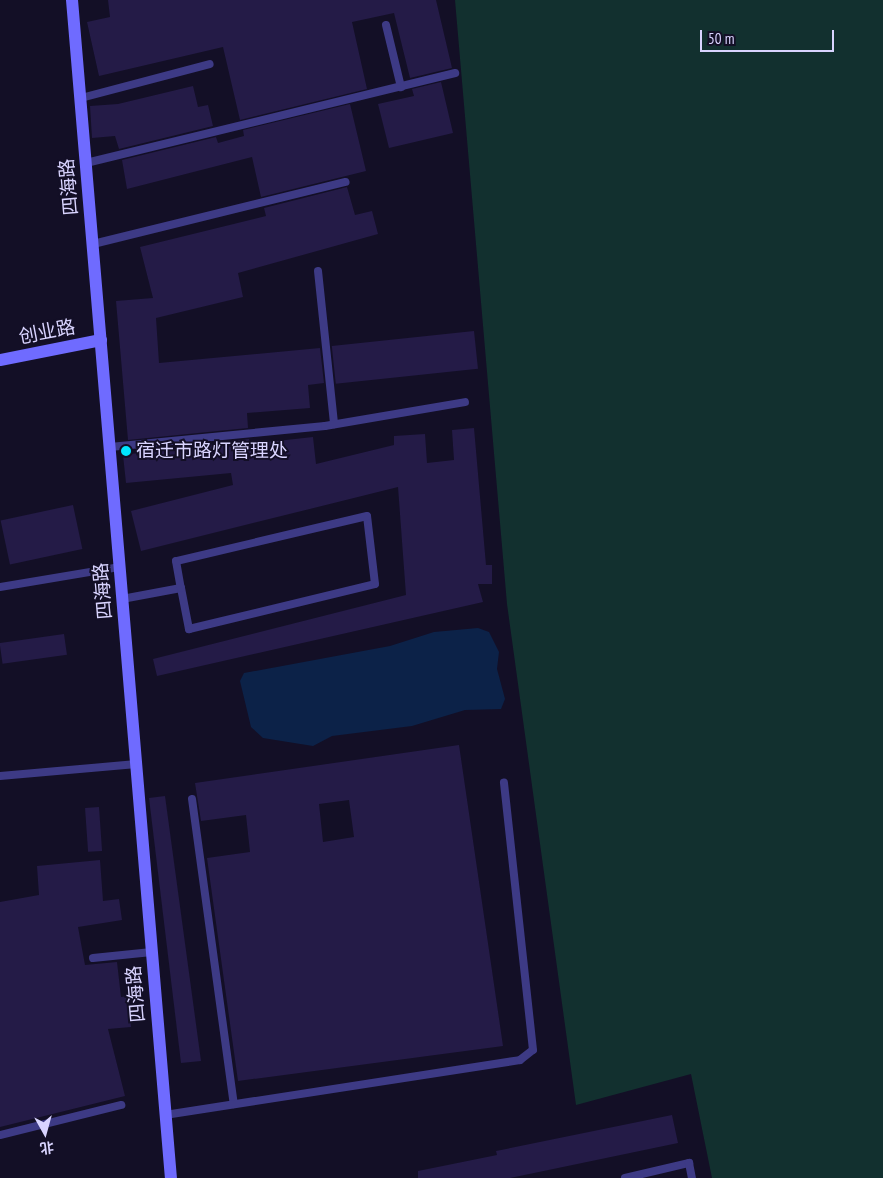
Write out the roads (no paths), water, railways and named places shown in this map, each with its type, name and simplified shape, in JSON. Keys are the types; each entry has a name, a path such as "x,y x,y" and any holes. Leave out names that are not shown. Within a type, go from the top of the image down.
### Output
{"street":[{"name":"四海路","path":"72,0 171,1178"},
{"name":"创业路","path":"0,360 101,340"}],"lane":[{"path":"386,25 401,87"},
{"path":"81,98 210,64"},
{"path":"86,163 455,74"},
{"path":"93,244 346,182"},
{"path":"318,271 334,424"},
{"path":"110,447 334,424 465,402"},
{"path":"367,516 375,584 189,629 181,588 176,561 367,516"},
{"path":"0,587 120,567"},
{"path":"122,599 181,588"},
{"path":"0,776 136,764"},
{"path":"165,1115 520,1060 534,1050 504,783"},
{"path":"192,799 234,1104"},
{"path":"93,958 152,952"},
{"path":"0,1134 121,1105"},
{"path":"625,1178 689,1164 692,1178"}],"water":[{"path":"478,628 489,632 499,652 497,669 505,699 501,709 465,710 412,726 332,736 313,746 263,738 251,727 240,681 244,673 390,646 434,632"}],"place":[{"name":"宿迁市路灯管理处","path":"126,451"}]}
